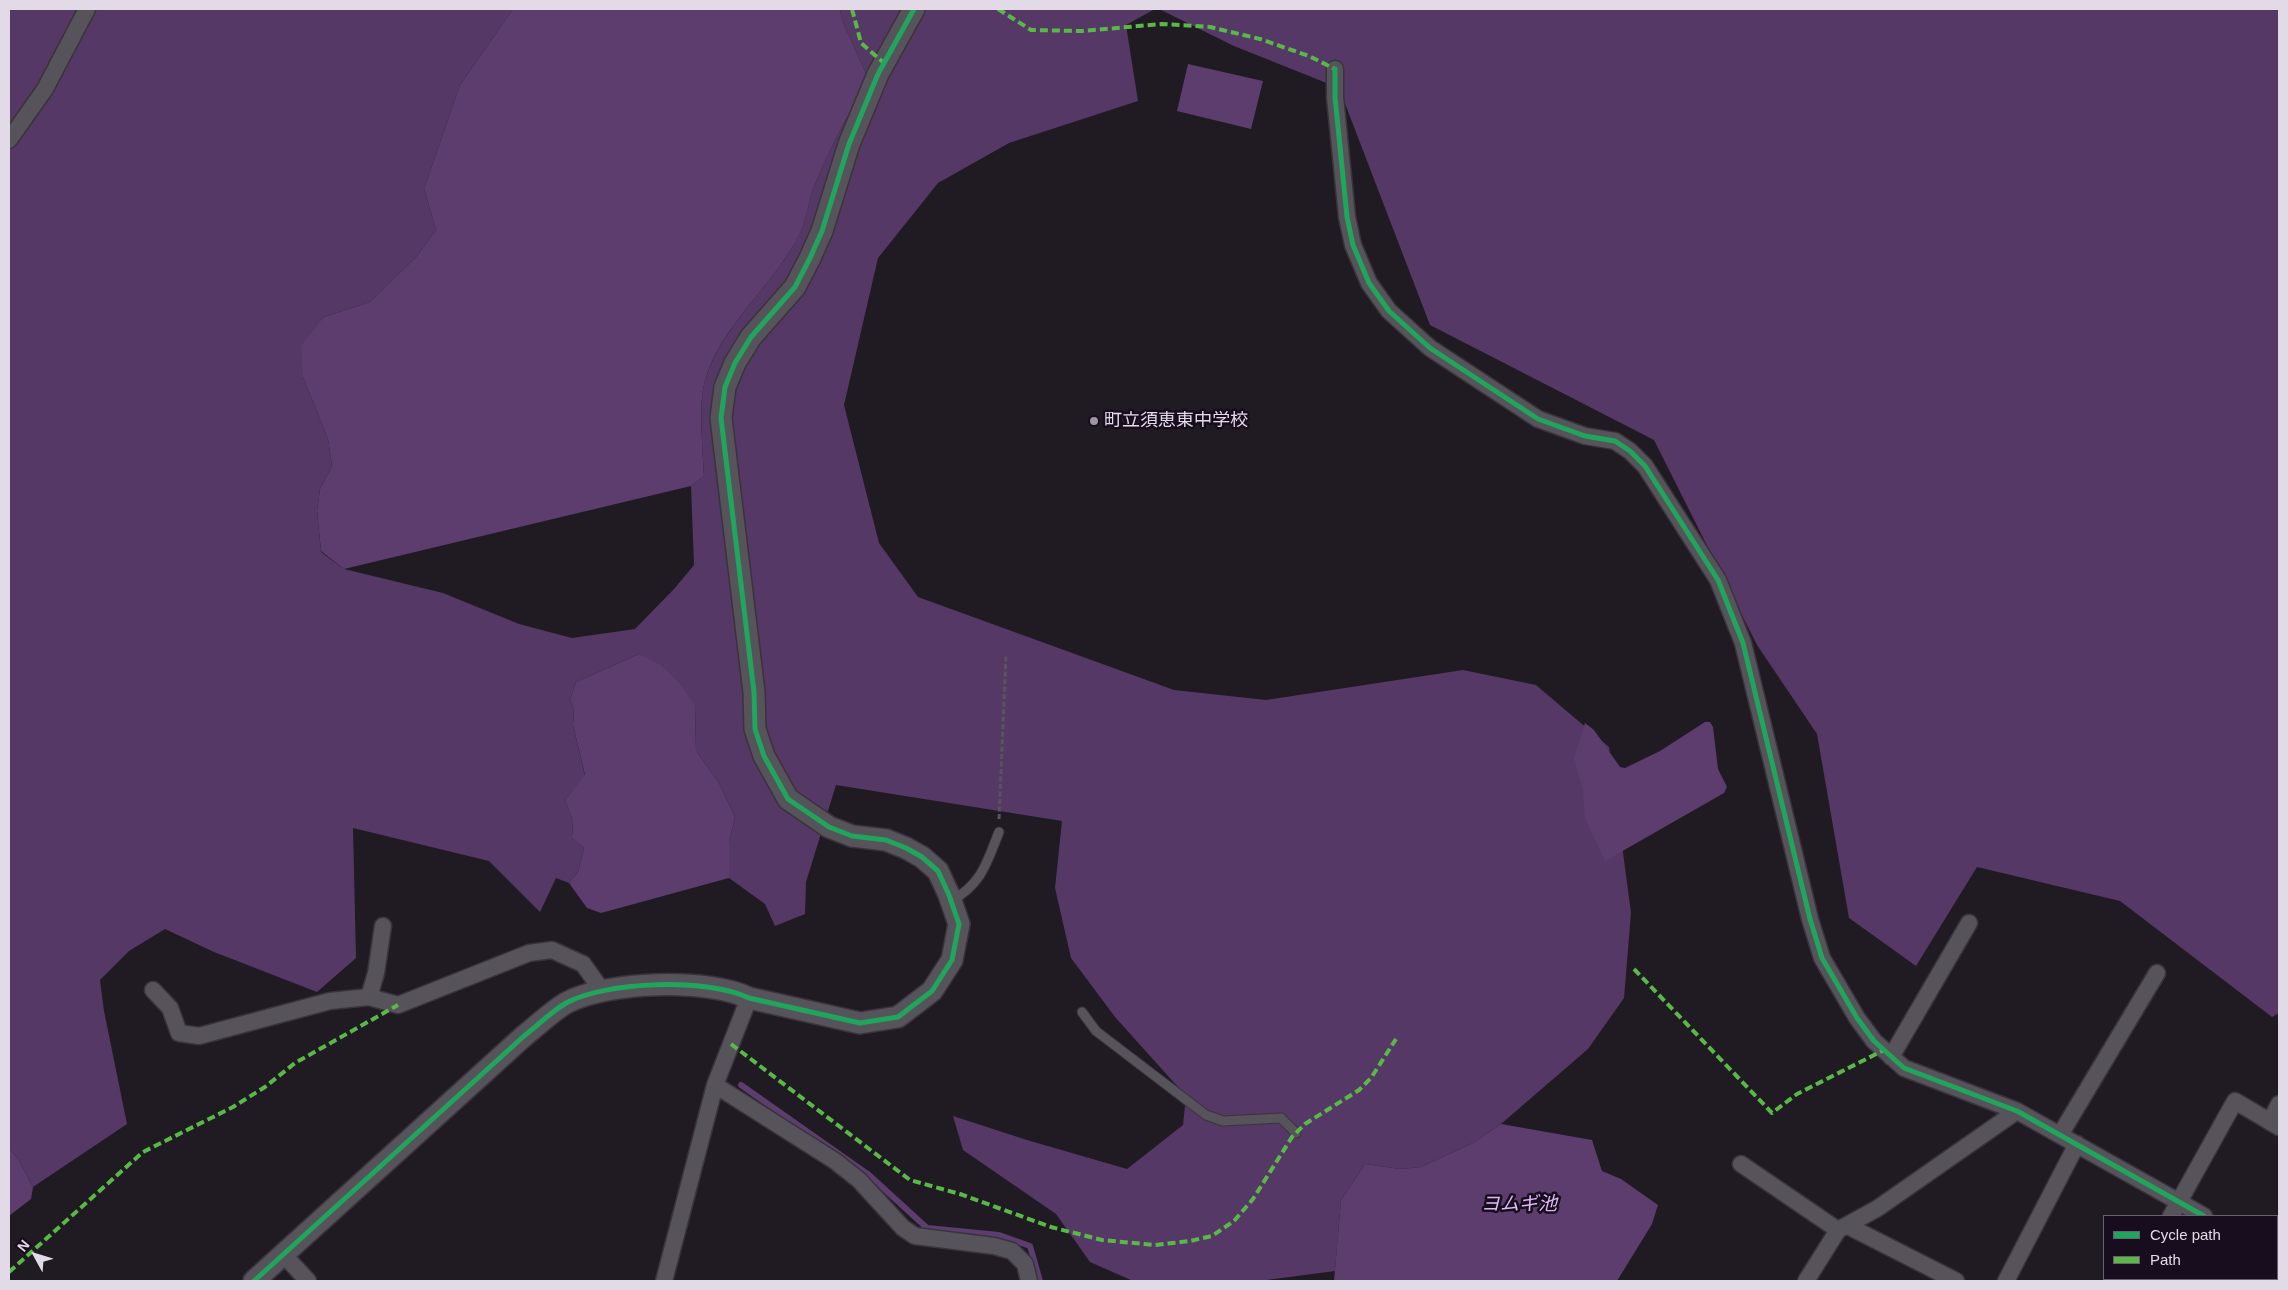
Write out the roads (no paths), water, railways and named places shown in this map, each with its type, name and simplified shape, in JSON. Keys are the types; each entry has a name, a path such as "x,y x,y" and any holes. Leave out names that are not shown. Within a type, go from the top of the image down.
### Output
{"street":[{"path":"9,140 46,89 87,9"},
{"path":"254,1281 524,1036 566,1003 603,992 661,984 699,986 734,990 749,998 860,1023 898,1017 932,991 952,960 958,924 951,901 938,871 922,857 906,848 886,840 852,836 829,827 788,799 764,756 755,729 754,692 721,418 725,387 735,363 751,337 795,286 810,258 824,224 849,144 878,74 914,9"},
{"path":"1335,69 1335,97 1346,208 1353,245 1369,283 1389,310 1430,348 1538,419 1585,436 1615,442 1630,451 1645,466 1718,580 1743,643 1810,919 1822,958 1857,1018 1874,1041 1904,1068 2017,1111 2202,1215"},
{"path":"1891,1056 1969,923"},
{"path":"369,997 376,973 383,926"},
{"path":"153,990 170,1008 179,1033 199,1036 330,1000 369,997 398,1005 529,953 552,950 583,964 603,992"},
{"path":"2060,1135 2157,974"},
{"path":"664,1281 715,1086 749,998"},
{"path":"715,1086 826,1156 859,1180 903,1228 915,1236 1012,1250 1025,1264 1029,1281"},
{"path":"2172,1215 2235,1101 2275,1124 2279,1104"},
{"path":"1806,1281 1843,1228 1878,1208 2017,1111"},
{"path":"2006,1281 2077,1144"},
{"path":"1741,1164 1843,1228 1956,1281"},
{"path":"283,1254 308,1281"}],"lane":[{"path":"951,901 967,892 976,883 999,832"},
{"path":"1082,1012 1096,1032 1206,1115 1223,1121 1281,1118 1296,1132"}],"water":[{"path":"513,9 840,9 842,20 868,78 820,173 812,192 803,226 791,250 723,341 712,361 705,381 702,402 701,427 704,476 691,486 344,569 321,551 317,511 320,489 332,466 328,439 303,377 301,346 324,317 370,302 417,256 436,230 424,189 460,85"},
{"path":"1188,64 1263,81 1251,129 1177,111"},
{"path":"639,654 661,665 680,684 695,705 696,751 719,783 735,817 729,842 729,878 601,913 587,908 569,883 578,872 584,848 572,838 573,821 565,800 585,775 573,725 574,708 570,700 576,682"},
{"path":"1705,722 1710,722 1713,727 1718,769 1727,787 1724,793 1605,861 1585,818 1583,791 1574,758 1585,723 1594,730 1620,767 1625,768 1660,751"},
{"name":"ヨムギ池","path":"1501,1124 1592,1140 1602,1171 1621,1179 1658,1205 1652,1224 1617,1281 1334,1281 1341,1200 1365,1164 1400,1169 1421,1167 1473,1143"},
{"path":"9,1148 18,1159 33,1187 31,1199 9,1216"}],"waterway":[{"path":"741,1085 869,1175 927,1228 999,1235 1030,1246 1040,1281"}],"place":[{"name":"町立須恵東中学校","path":"1094,421"}]}
